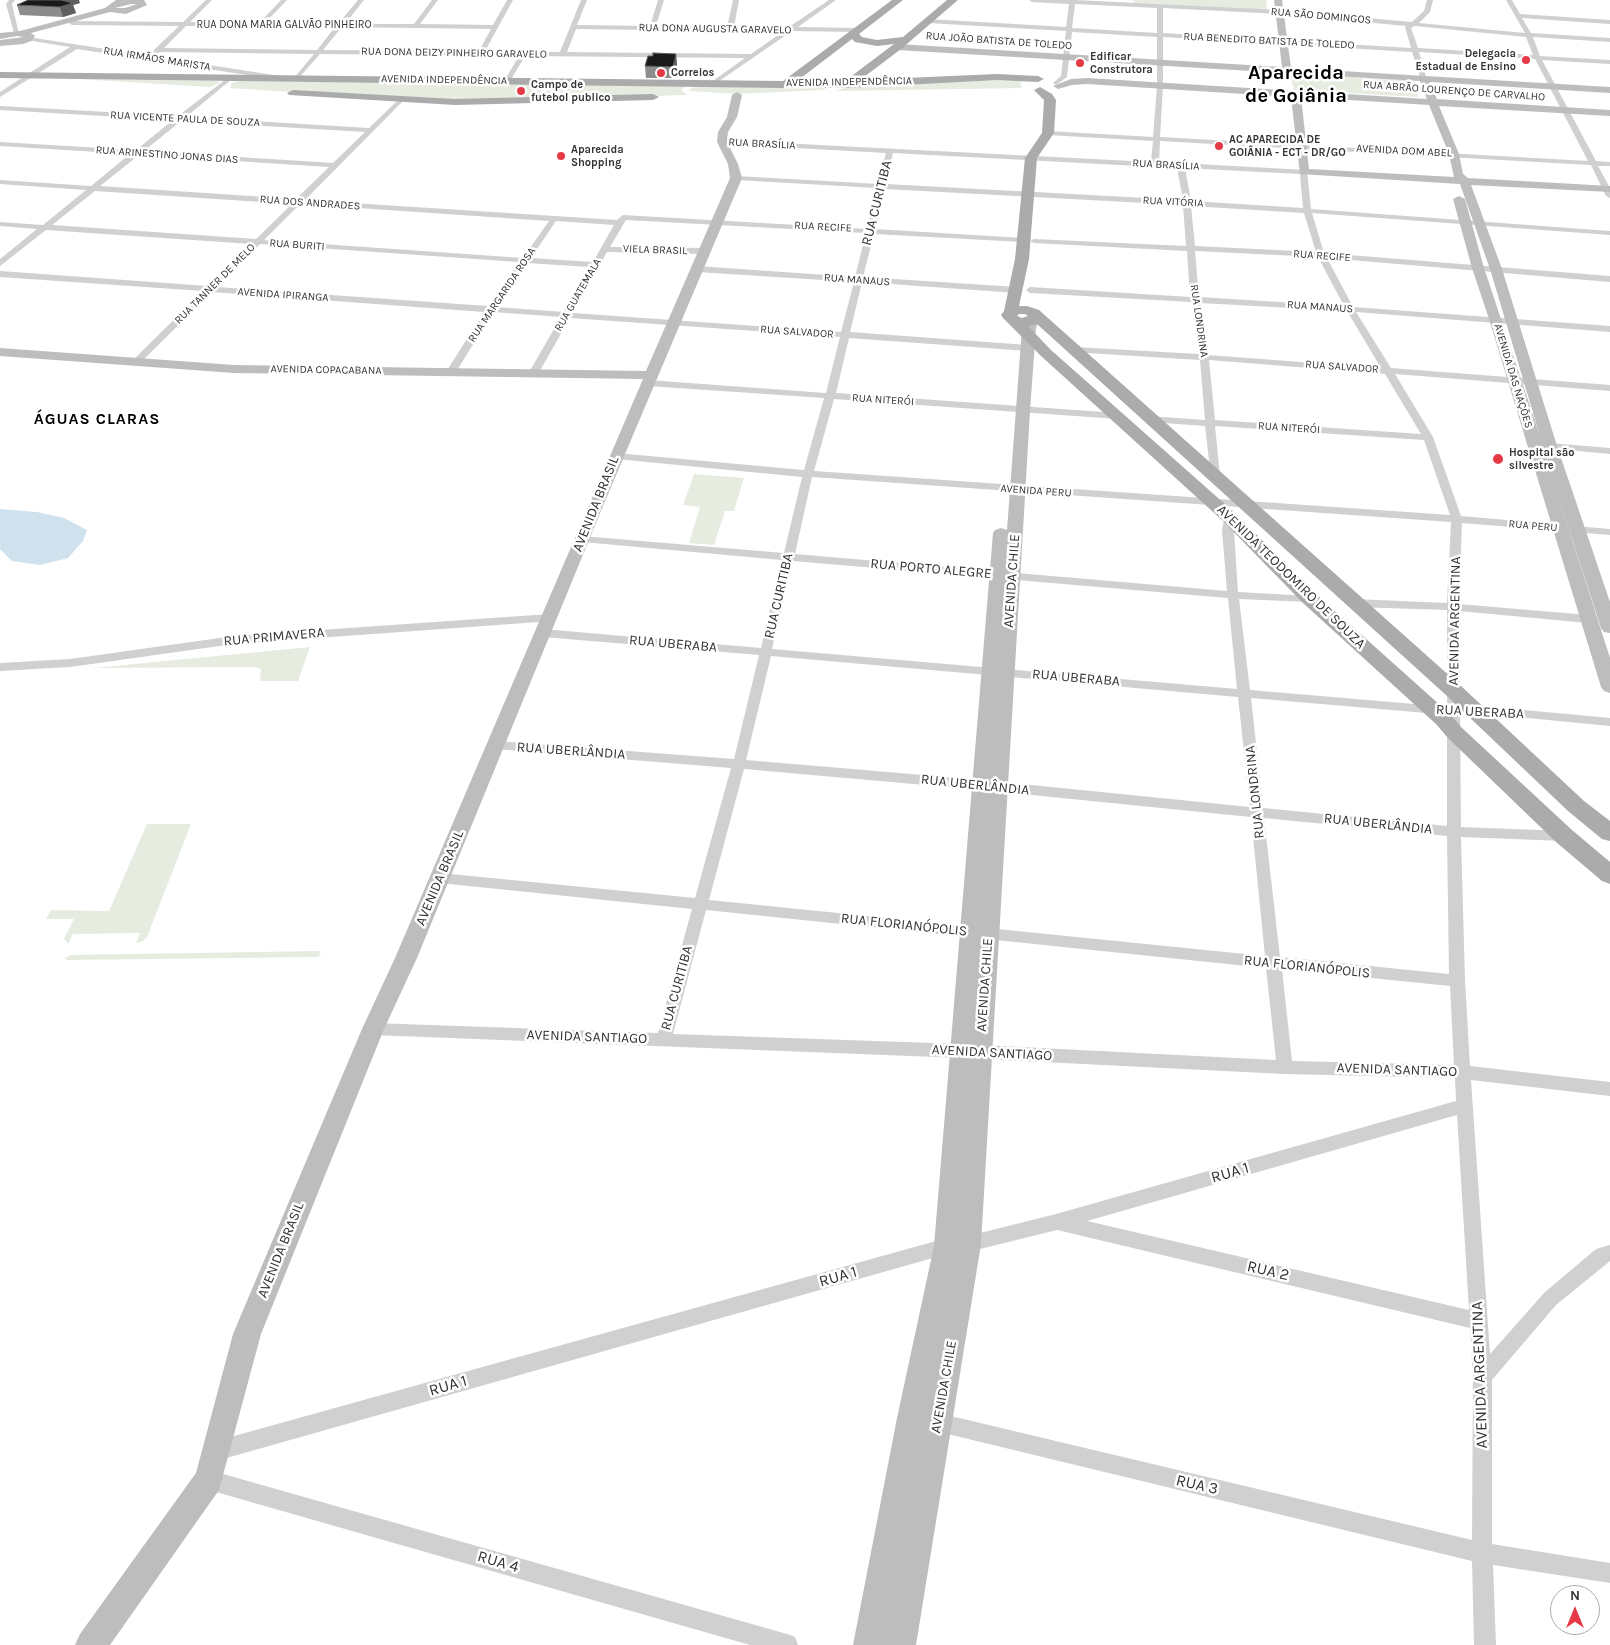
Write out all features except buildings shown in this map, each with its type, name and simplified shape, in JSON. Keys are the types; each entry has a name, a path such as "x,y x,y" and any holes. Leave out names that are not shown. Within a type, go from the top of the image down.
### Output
{"main road":[{"path":"769,94 825,88 836,90 848,84 900,44 910,28 928,21 953,0"},
{"path":"717,95 685,90 696,86 770,86 786,84 854,32 898,3"},
{"path":"920,12 941,10"},
{"path":"866,24 886,21"},
{"path":"854,32 859,40 900,44"},
{"name":"AVENIDA INDEPENDÊNCIA","path":"0,76 786,84 825,88"},
{"name":"AVENIDA INDEPENDÊNCIA","path":"29,76 237,90"},
{"name":"AVENIDA INDEPENDÊNCIA","path":"848,84 997,77 1036,86"},
{"path":"1036,86 1052,89 1057,85 1059,98 1053,133 1036,159"},
{"path":"1036,86 1050,100 1053,133"},
{"name":"AVENIDA INDEPENDÊNCIA","path":"717,95 1036,86"},
{"name":"AVENIDA INDEPENDÊNCIA","path":"285,93 470,102 669,97"},
{"name":"AVENIDA CHILE","path":"1024,327 1023,290 1036,159"},
{"name":"AVENIDA CHILE","path":"1023,290 1028,303 1024,327"},
{"name":"AVENIDA TEODOMIRO DE SOUZA","path":"1024,327 1074,350 1355,602 1460,703 1576,806 1610,833"},
{"name":"AVENIDA TEODOMIRO DE SOUZA","path":"1024,327 1046,353 1222,510 1310,600 1433,710 1564,836 1610,875"}],"street":[{"path":"12,0 9,4 12,38 15,43"},
{"path":"149,58 208,0"},
{"path":"261,24 284,0"},
{"path":"291,79 320,52 361,0"},
{"path":"416,26 435,0"},
{"path":"481,53 510,0"},
{"path":"562,54 584,0"},
{"path":"652,28 661,0"},
{"path":"730,29 736,0"},
{"path":"712,84 833,0"},
{"name":"RUA SÃO DOMINGOS","path":"1032,0 1130,2 1160,6 1280,12 1529,35 1610,40"},
{"path":"1278,0 1287,71"},
{"path":"1420,0 1430,0 1427,12 1413,25 1408,27 1424,80 1454,154 1459,178"},
{"path":"1510,0 1529,35 1537,57 1609,192"},
{"path":"1057,85 1064,77 1073,1"},
{"path":"114,10 110,6 116,3 143,2"},
{"path":"1155,164 1161,64 1160,6"},
{"path":"12,38 114,10"},
{"path":"12,38 114,10"},
{"path":"3,13 15,43"},
{"path":"1519,16 1610,22"},
{"name":"RUA BENEDITO BATISTA DE TOLEDO","path":"928,21 1069,31 1610,62"},
{"name":"RUA DONA MARIA GALVÃO PINHEIRO","path":"72,23 495,27"},
{"name":"RUA DONA AUGUSTA GARAVELO","path":"573,27 790,29 854,32"},
{"name":"RUA IRMÃOS MARISTA","path":"12,38 291,79"},
{"path":"0,56 15,43"},
{"name":"RUA JOÃO BATISTA DE TOLEDO","path":"900,44 1065,58 1610,90"},
{"path":"0,95 75,47"},
{"name":"RUA DONA DEIZY PINHEIRO GARAVELO","path":"157,50 752,56"},
{"path":"507,81 523,54"},
{"path":"184,63 185,67 230,78"},
{"path":"0,263 219,89 230,78"},
{"name":"RUA ABRÃO LOURENÇO DE CARVALHO","path":"1057,85 1087,81 1610,113"},
{"path":"1296,93 1304,172"},
{"path":"717,95 732,117 723,132 722,142 733,164 736,178"},
{"name":"RUA TANNER DE MELO","path":"136,362 401,100"},
{"name":"RUA VICENTE PAULA DE SOUZA","path":"0,108 370,130"},
{"name":"AVENIDA DOM ABEL","path":"1053,133 1610,164"},
{"name":"RUA BRASÍLIA","path":"722,142 1036,159 1459,178 1609,192"},
{"name":"RUA ARINESTINO JONAS DIAS","path":"0,144 335,165"},
{"name":"RUA CURITIBA","path":"664,1039 739,764 808,474 830,396 890,151"},
{"name":"RUA LONDRINA","path":"1182,166 1195,299 1204,357 1214,476"},
{"name":"AVENIDA ARGENTINA","path":"1304,172 1307,211 1321,255 1350,309 1428,437 1456,519 1453,607 1460,703 1455,733 1454,832 1457,981 1464,1072 1463,1106 1482,1377 1482,1553 1485,1645"},
{"name":"RUA VITÓRIA","path":"736,178 1187,202 1610,233"},
{"name":"AVENIDA BRASIL","path":"91,1645 209,1480 247,1334 373,1029 406,958 616,456 736,178"},
{"name":"AVENIDA DAS NAÇÕES","path":"1459,178 1465,221 1478,268 1496,319 1610,687"},
{"name":"AVENIDA DAS NAÇÕES","path":"1459,178 1480,222 1496,269 1532,381 1550,446 1609,623"},
{"name":"RUA DOS ANDRADES","path":"0,182 554,219 621,220"},
{"name":"RUA MARGARIDA ROSA","path":"451,372 489,311 554,219"},
{"name":"RUA RECIFE","path":"621,220 718,221 1321,255 1610,279"},
{"name":"RUA GUATEMALA","path":"533,374 621,220"},
{"name":"RUA BURITI","path":"0,224 594,265"},
{"name":"VIELA BRASIL","path":"604,249 705,251"},
{"name":"RUA MANAUS","path":"697,269 1350,309 1513,320 1610,329"},
{"name":"AVENIDA IPIRANGA","path":"0,274 489,311 567,315"},
{"name":"RUA SALVADOR","path":"567,315 845,335 1024,327"},
{"name":"AVENIDA CHILE","path":"900,1645 938,1424 958,1245 1024,327"},
{"name":"RUA SALVADOR","path":"1074,350 1204,357 1514,379 1610,388"},
{"name":"AVENIDA COPACABANA","path":"0,352 234,369 451,372 650,379"},
{"name":"RUA NITERÓI","path":"650,379 830,396 1118,416"},
{"name":"RUA NITERÓI","path":"1150,419 1428,437"},
{"path":"1550,446 1610,451"},
{"name":"AVENIDA PERU","path":"616,456 808,474 1011,489 1222,510 1248,506 1456,519"},
{"name":"RUA LONDRINA","path":"1222,510 1228,530 1233,595 1285,1067"},
{"name":"RUA PERU","path":"1456,519 1610,532"},
{"name":"RUA PORTO ALEGRE","path":"582,539 1310,600"},
{"path":"1355,602 1453,607 1588,619"},
{"name":"RUA PRIMAVERA","path":"0,667 70,663 234,640 519,618 546,625"},
{"name":"RUA UBERABA","path":"546,625 767,652 1244,692 1433,710 1460,703 1610,722"},
{"name":"RUA UBERLÂNDIA","path":"496,745 739,764 1454,832 1564,836"},
{"name":"RUA FLORIANÓPOLIS","path":"440,878 1274,964 1457,981"},
{"name":"AVENIDA SANTIAGO","path":"373,1029 664,1039 1285,1067 1464,1072 1610,1089"},
{"name":"RUA 1","path":"216,1451 958,1245 1056,1222 1463,1106"},
{"name":"RUA 2","path":"1056,1222 1479,1321"},
{"name":"AVENIDA CHILE","path":"869,1645 911,1418 958,1245"},
{"path":"1482,1377 1550,1299 1602,1255 1610,1253"},
{"name":"RUA 3","path":"911,1418 1482,1553 1610,1572"},
{"name":"RUA 4","path":"209,1480 787,1645"}],"shaded area":[{"path":"1133,0 1266,0 1267,10 1134,3"},
{"path":"1290,74 1414,80 1418,97 1294,90"},
{"path":"79,79 218,81 219,83 210,87"},
{"path":"986,79 1025,80 1020,83 1022,88 836,91 849,86"},
{"path":"238,81 685,86 681,90 688,95 495,100 401,99 230,88 232,83"},
{"path":"691,88 827,88 821,90 736,94 690,91"},
{"path":"694,474 744,478 734,511 725,511 714,545 689,543 700,507 683,505"},
{"path":"310,647 298,681 260,681 261,669 255,667 93,668"},
{"path":"147,824 191,824 147,937 142,942 136,943 140,933 73,934 68,944 64,939 74,919 46,919 51,910 109,911"},
{"path":"319,951 321,955 317,957 67,960 65,958 70,955"}],"water":[{"path":"0,509 37,512 64,518 87,530 83,541 68,558 40,565 12,561 0,549"}],"place":[{"name":"Delegacia Estadual de Ensino","path":"1526,60"},
{"name":"Edificar Construtora","path":"1080,63"},
{"name":"Correios","path":"661,73"},
{"name":"Campo de futebol publico","path":"521,91"},
{"name":"AC APARECIDA DE GOIÂNIA - ECT - DR/GO","path":"1219,146"},
{"name":"Aparecida Shopping","path":"561,156"},
{"name":"Hospital são silvestre","path":"1498,459"}],"district":[{"name":"Aparecida de Goiânia","path":"1296,84"},
{"name":"ÁGUAS CLARAS","path":"97,419"}]}
